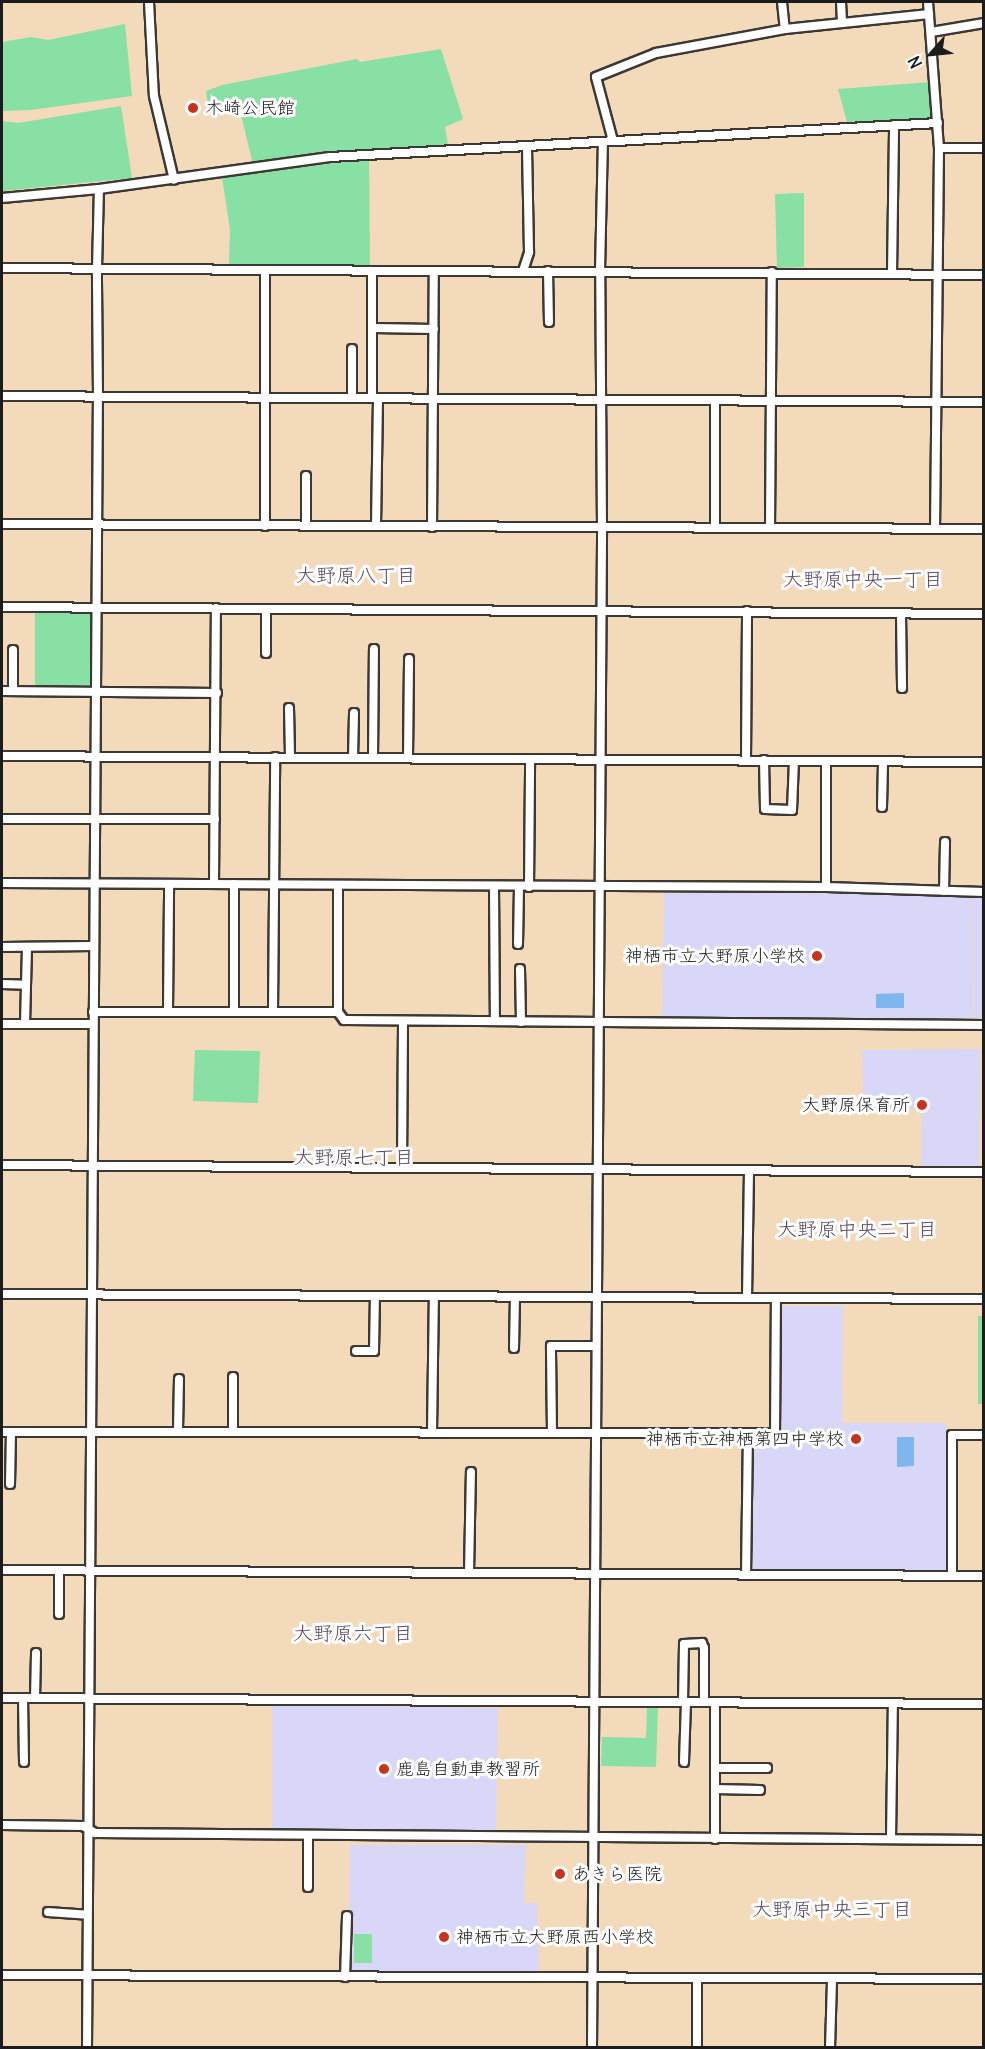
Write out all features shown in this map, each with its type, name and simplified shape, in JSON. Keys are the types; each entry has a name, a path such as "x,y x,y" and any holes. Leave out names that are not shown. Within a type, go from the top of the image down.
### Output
{"street":[{"path":"149,2 154,96 174,180"},
{"path":"782,2 785,29"},
{"path":"841,2 842,23"},
{"path":"928,2 939,148 935,529"},
{"path":"613,141 596,76 656,53 785,29 929,14"},
{"path":"931,32 984,23"},
{"path":"2,198 174,180 330,157 938,123"},
{"path":"892,274 894,125"},
{"path":"592,2048 602,527 600,270 603,142"},
{"path":"524,271 529,252 527,146"},
{"path":"939,148 984,148"},
{"path":"87,2048 99,189"},
{"path":"2,268 600,270 984,275"},
{"path":"265,270 265,526"},
{"path":"372,271 376,526"},
{"path":"432,527 434,271"},
{"path":"548,271 549,322"},
{"path":"770,528 772,272"},
{"path":"374,328 434,329"},
{"path":"352,350 352,398"},
{"path":"2,396 984,402"},
{"path":"715,401 715,528"},
{"path":"306,476 306,526"},
{"path":"2,524 984,530"},
{"path":"2,607 984,614"},
{"path":"214,884 216,608"},
{"path":"266,609 266,653"},
{"path":"746,760 747,611"},
{"path":"901,614 902,688"},
{"path":"374,649 374,758"},
{"path":"13,650 13,691"},
{"path":"408,758 409,659"},
{"path":"2,691 217,693"},
{"path":"289,708 290,757"},
{"path":"353,758 354,713"},
{"path":"2,756 984,762"},
{"path":"273,1010 272,884 275,757"},
{"path":"529,886 530,760"},
{"path":"764,760 765,809 792,810 794,761"},
{"path":"825,762 826,887"},
{"path":"882,807 883,762"},
{"path":"2,819 215,819"},
{"path":"944,891 945,842"},
{"path":"2,883 826,887 984,892"},
{"path":"168,1011 169,884"},
{"path":"234,884 234,1011"},
{"path":"338,885 338,1012 344,1020 984,1024"},
{"path":"494,887 495,1022"},
{"path":"518,944 519,887"},
{"path":"2,947 93,946"},
{"path":"25,1024 27,947"},
{"path":"520,969 521,1022"},
{"path":"2,984 26,985"},
{"path":"93,1012 273,1010 338,1012"},
{"path":"402,1168 403,1021"},
{"path":"2,1024 93,1024"},
{"path":"2,1165 984,1172"},
{"path":"747,1298 749,1170"},
{"path":"2,1294 984,1299"},
{"path":"356,1351 374,1351 375,1296"},
{"path":"432,1432 434,1297"},
{"path":"514,1348 515,1297"},
{"path":"10,1484 6,1432 233,1430 775,1433 776,1298"},
{"path":"552,1433 551,1346 596,1346"},
{"path":"233,1377 233,1430"},
{"path":"178,1379 178,1431"},
{"path":"747,1575 748,1433"},
{"path":"952,1576 952,1435 984,1435"},
{"path":"469,1573 471,1472"},
{"path":"2,1570 984,1576"},
{"path":"59,1570 59,1614"},
{"path":"684,1762 684,1644 702,1643 705,1648 705,1702"},
{"path":"35,1698 36,1653"},
{"path":"2,1698 984,1704"},
{"path":"23,1698 24,1762"},
{"path":"715,1702 715,1839"},
{"path":"891,1839 893,1703"},
{"path":"715,1768 767,1768"},
{"path":"715,1789 760,1790"},
{"path":"2,1825 83,1826 94,1833 984,1840"},
{"path":"308,1835 308,1887"},
{"path":"48,1912 87,1915"},
{"path":"345,1977 347,1916"},
{"path":"2,1975 984,1979"},
{"path":"697,2048 698,1978"},
{"path":"830,2048 832,1979"}],"shaded area":[{"name":"神栖市立大野原小学校","path":"664,893 971,894 973,1018 662,1022"},
{"path":"972,893 983,894 983,1018 974,1018"},
{"name":"大野原保育所","path":"980,1049 979,1166 921,1168 922,1109 864,1109 862,1050"},
{"name":"神栖市立神栖第四中学校","path":"780,1306 843,1306 842,1423 946,1423 947,1572 752,1569 753,1440 779,1438"},
{"name":"鹿島自動車教習所","path":"272,1705 498,1708 496,1832 272,1830"},
{"name":"神栖市立大野原西小学校","path":"350,1845 526,1845 524,1903 537,1903 539,1972 349,1971"}],"green space":[{"path":"125,24 132,96 31,110 2,111 2,42 31,37 48,40"},
{"path":"441,49 463,119 445,127 448,145 334,152 253,164 239,107 209,113 206,91 222,85 357,59 360,62"},
{"path":"931,82 934,118 847,122 838,89"},
{"path":"121,106 132,178 2,191 2,121 18,123"},
{"path":"369,159 370,265 229,265 230,230 222,177"},
{"path":"804,193 804,267 777,268 775,194"},
{"path":"35,612 91,613 90,688 35,687"},
{"path":"195,1050 260,1051 258,1103 193,1101"},
{"path":"978,1316 983,1316 983,1404 978,1404"},
{"path":"647,1706 658,1706 656,1767 601,1766 602,1737 646,1738"},
{"path":"354,1934 372,1934 372,1963 354,1963"}],"water":[{"path":"904,993 904,1008 876,1008 876,994"},
{"path":"897,1437 914,1437 914,1466 897,1467"}],"place":[{"name":"木崎公民館","path":"193,108"},
{"name":"神栖市立大野原小学校","path":"817,956"},
{"name":"大野原保育所","path":"922,1105"},
{"name":"神栖市立神栖第四中学校","path":"856,1439"},
{"name":"鹿島自動車教習所","path":"384,1769"},
{"name":"あきら医院","path":"560,1874"},
{"name":"神栖市立大野原西小学校","path":"444,1937"}],"district":[{"name":"大野原八丁目","path":"356,574"},
{"name":"大野原中央一丁目","path":"863,578"},
{"name":"大野原七丁目","path":"354,1156"},
{"name":"大野原中央二丁目","path":"857,1228"},
{"name":"大野原六丁目","path":"353,1632"},
{"name":"大野原中央三丁目","path":"832,1908"}]}
